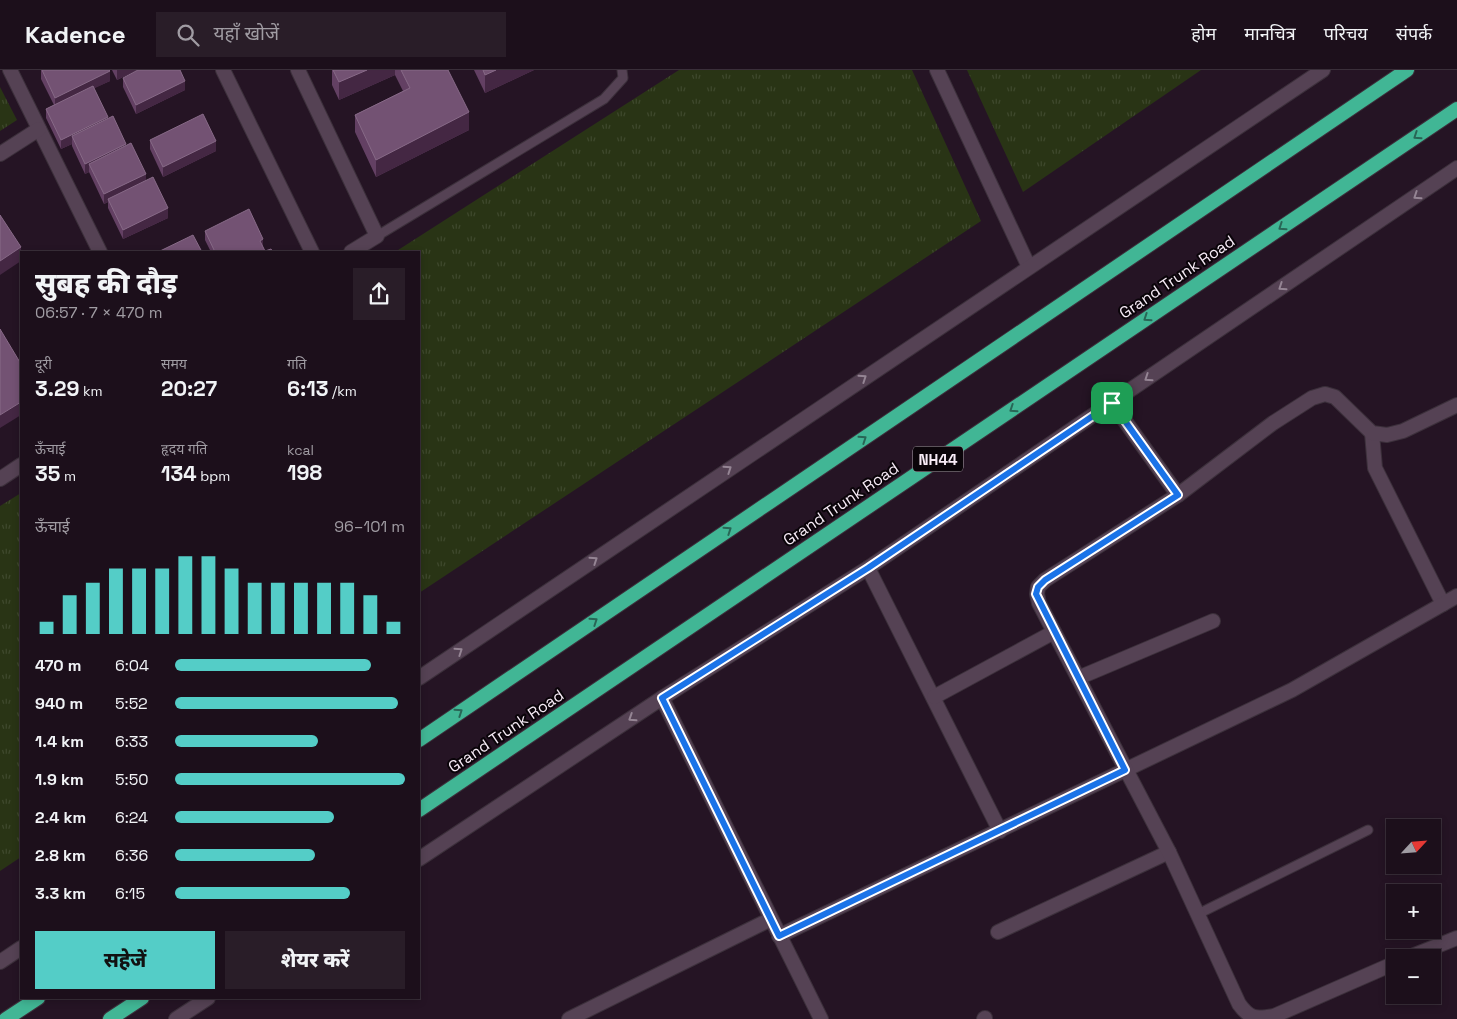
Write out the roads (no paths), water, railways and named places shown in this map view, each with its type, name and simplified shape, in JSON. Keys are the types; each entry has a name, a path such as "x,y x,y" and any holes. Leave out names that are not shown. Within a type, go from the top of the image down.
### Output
{"highway":[{"path":"420,739 1407,70"},
{"name":"Grand Trunk Road","path":"420,809 1457,109"},
{"path":"6,1019 36,999"},
{"path":"110,1019 140,999"}],"street":[{"path":"10,70 100,251"},
{"path":"223,70 312,251"},
{"path":"298,70 377,236 353,251"},
{"path":"937,70 1029,267"},
{"path":"420,677 1323,70"},
{"path":"0,154 39,129"},
{"path":"420,858 662,698 868,568 1457,168"},
{"path":"1386,966 1274,1016 1258,1019 1247,1015 1238,1004 1169,852 1125,770 1036,594 1038,587 1045,580 1178,495 1273,422 1318,396 1325,394 1335,397 1372,433 1387,435 1403,431 1457,405"},
{"path":"1112,403 1178,495"},
{"path":"1372,433 1375,468 1443,604"},
{"path":"0,479 20,467"},
{"path":"868,568 1000,831"},
{"path":"779,936 1292,690 1457,596"},
{"path":"1078,678 1213,621"},
{"path":"934,697 1054,632"},
{"path":"662,698 821,1019"},
{"path":"998,932 1169,852"},
{"path":"569,1019 771,919"},
{"path":"1430,949 1457,938"},
{"path":"0,962 20,949"},
{"path":"176,1019 206,999"}],"lane":[{"path":"377,236 604,99 623,78 622,70"},
{"path":"1198,914 1368,830"}]}
